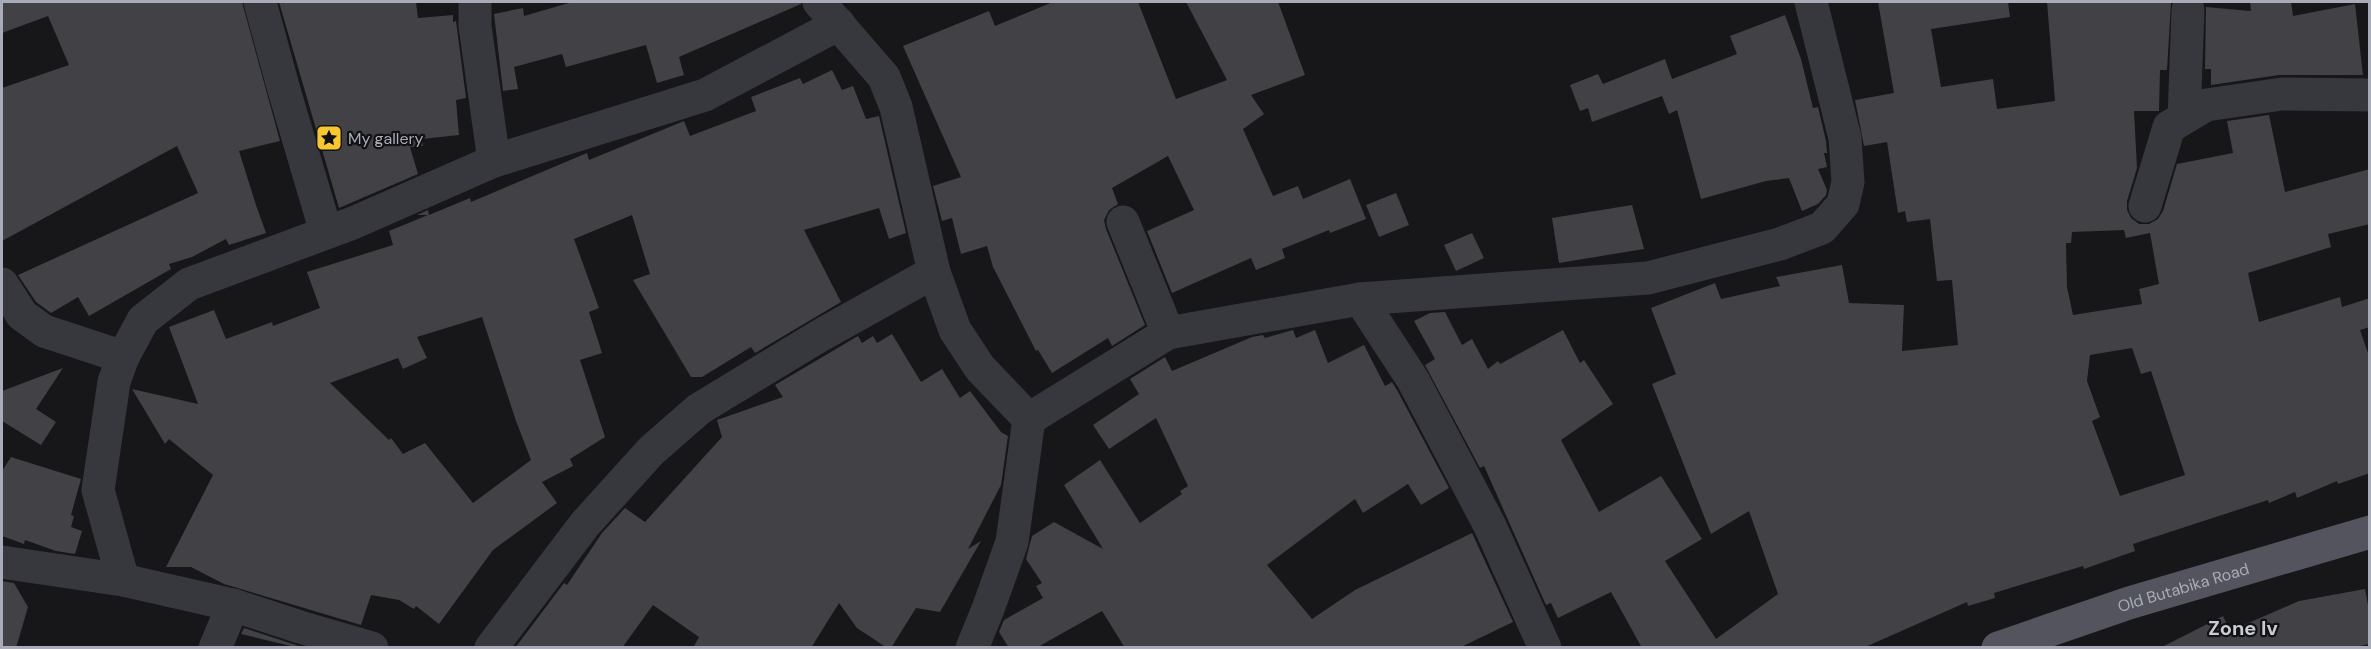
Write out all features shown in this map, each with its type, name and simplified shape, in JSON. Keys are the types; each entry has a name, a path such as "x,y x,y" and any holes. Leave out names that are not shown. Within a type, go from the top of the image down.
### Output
{"main road":[{"name":"Old Butabika Road","path":"1998,648 2129,603 2370,532"}],"street":[{"path":"260,2 326,232"},
{"path":"475,2 475,26 494,161"},
{"path":"1029,419 1168,333 1360,299 1648,278 1780,244 1822,228 1843,204 1848,182 1847,160 1845,138 1811,2"},
{"path":"2184,118 2188,10"},
{"path":"123,580 98,490 114,382 123,357 143,320 189,284 353,223 494,161 705,95 829,13 884,77 896,107 934,272 955,330 980,368 1029,419"},
{"path":"2145,206 2169,127 2206,105 2282,94 2370,96"},
{"path":"1123,222 1168,333"},
{"path":"491,648 585,524 651,451 699,409 821,335 934,272"},
{"path":"2,284 22,315 44,331 123,357"},
{"path":"1360,299 1418,391 1490,526 1545,648"},
{"path":"972,648 1012,542 1029,419"},
{"path":"2,561 123,580 233,605 372,648"},
{"path":"215,648 233,605"}],"building":[{"path":"2,2 242,2 280,141 239,151 266,233 229,245 226,239 192,257 169,264 171,269 89,316 78,297 51,313 36,302 18,275 198,193 177,146 2,241 2,88 69,65 48,16 2,33"},
{"path":"279,2 416,2 418,18 453,15 453,22 456,21 466,98 456,100 459,135 422,139 423,146 410,147 418,174 339,208"},
{"path":"572,2 801,2 801,4 679,57 684,75 657,83 646,45 566,67 562,54 514,67 518,89 503,91 494,14 523,8 524,16"},
{"path":"1053,2 1138,2 1176,99 1227,80 1186,2 1278,2 1305,75 1251,95 1264,114 1243,129 1273,196 1298,186 1303,199 1350,179 1366,219 1330,233 1329,230 1282,249 1285,258 1256,270 1251,258 1172,293 1147,231 1194,210 1168,156 1112,188 1118,204 1109,210 1104,220 1145,325 1112,346 1108,338 1052,373 1038,350 1036,351 993,267 987,246 961,254 952,218 942,221 933,186 961,177 903,46 989,11 995,26"},
{"path":"1878,2 2008,2 2010,17 1931,29 1941,87 1993,79 1997,109 2055,101 2047,2 2171,3 2167,70 2160,70 2159,111 2134,111 2137,168 2127,201 2127,210 2131,218 2139,224 2149,224 2158,219 2163,211 2177,164 2233,153 2227,121 2269,115 2285,192 2370,169 2370,224 2328,234 2331,247 2248,273 2259,322 2340,297 2342,307 2370,298 2370,327 2360,330 2370,359 2370,473 2338,484 2337,481 2297,498 2295,492 2269,503 2268,500 2133,544 2135,551 2084,569 2083,566 1994,593 1995,598 1968,606 1967,602 1863,648 1642,648 1611,592 1558,618 1551,603 1546,605 1484,466 1480,468 1425,365 1435,359 1414,321 1430,313 1445,312 1462,345 1472,339 1488,369 1498,361 1500,364 1563,330 1580,363 1584,360 1613,404 1561,440 1599,512 1661,476 1702,539 1665,561 1716,639 1778,594 1749,511 1711,534 1652,384 1676,374 1651,308 1715,283 1721,299 1780,286 1776,277 1842,265 1849,303 1904,305 1902,351 1958,345 1952,280 1937,281 1930,219 1907,222 1905,211 1898,213 1887,142 1864,146 1855,100 1894,93","holes":["2124,230 2126,238 2150,233 2159,284 2139,289 2142,304 2073,315 2067,287 2066,243 2071,243 2072,232","2132,348 2141,374 2151,371 2185,475 2120,496 2092,421 2100,417 2087,381 2090,355"]},
{"path":"2250,2 2291,2 2293,16 2355,4 2363,75 2279,75 2211,85 2211,69 2205,69 2206,7 2251,11"},
{"path":"1785,15 1801,59 1813,108 1818,107 1826,141 1827,153 1824,153 1827,167 1818,169 1827,190 1826,195 1818,204 1802,211 1789,178 1766,181 1701,199 1677,110 1669,114 1662,96 1592,122 1588,108 1580,111 1570,85 1598,74 1603,84 1665,59 1672,79 1737,54 1730,36"},
{"path":"832,70 842,90 853,86 866,119 879,116 906,233 889,239 879,208 804,230 841,302 755,353 751,347 702,377 691,377 633,280 650,274 632,215 574,239 599,308 589,312 602,353 580,360 605,437 570,459 573,466 542,482 557,503 493,550 439,624 416,606 414,609 399,600 371,595 361,625 224,584 191,567 166,567 213,475 169,439 165,444 132,389 198,404 169,327 214,310 226,339 272,322 273,326 320,308 307,272 393,245 389,231 428,215 417,215 428,210 429,215 470,198 471,202 587,153 589,160 684,121 690,136 756,111 751,97 800,78 803,84","holes":["482,317 531,460 473,503 425,443 403,454 391,438 389,440 330,383 398,358 403,369 427,358 417,337"]},
{"path":"1396,193 1409,225 1379,237 1366,205"},
{"path":"1632,205 1644,249 1559,263 1552,218"},
{"path":"1472,233 1484,258 1456,271 1444,245"},
{"path":"1293,330 1296,338 1315,330 1328,363 1364,345 1385,386 1392,382 1397,390 1449,488 1421,505 1408,484 1363,513 1355,499 1267,565 1312,619 1355,590 1472,533 1513,622 1459,648 1125,648 1102,611 1036,648 1009,648 999,632 1004,620 1043,598 1036,586 1042,583 1026,559 1032,536 1054,522 1103,549 1064,485 1100,460 1140,523 1182,494 1180,491 1188,486 1156,418 1109,449 1093,425 1139,394 1130,379 1165,357 1172,371 1252,337 1263,335 1265,338"},
{"path":"892,334 921,382 942,369 960,398 970,391 1001,432 1008,436 1001,485 968,549 981,541 940,612 916,608 891,648 887,648 857,628 839,603 811,648 693,648 699,637 653,605 622,648 515,648 564,583 567,585 602,533 625,508 645,522 722,437 717,420 783,397 775,385 858,336 862,343 873,336 877,343"},
{"path":"63,368 36,409 56,422 41,445 2,421 2,391"},
{"path":"11,457 81,479 71,515 74,516 71,527 82,531 75,554 56,551 25,540 24,544 2,536 2,471"},
{"path":"2,581 14,583 28,607 16,648 2,648"},
{"path":"2365,589 2370,616 2370,644 2349,648 2160,648 2223,616 2230,631 2299,601"},
{"path":"244,628 299,646 299,648 241,634"}],"place":[{"name":"My gallery","path":"329,138"}],"district":[{"name":"Zone Iv","path":"2243,628"}]}
